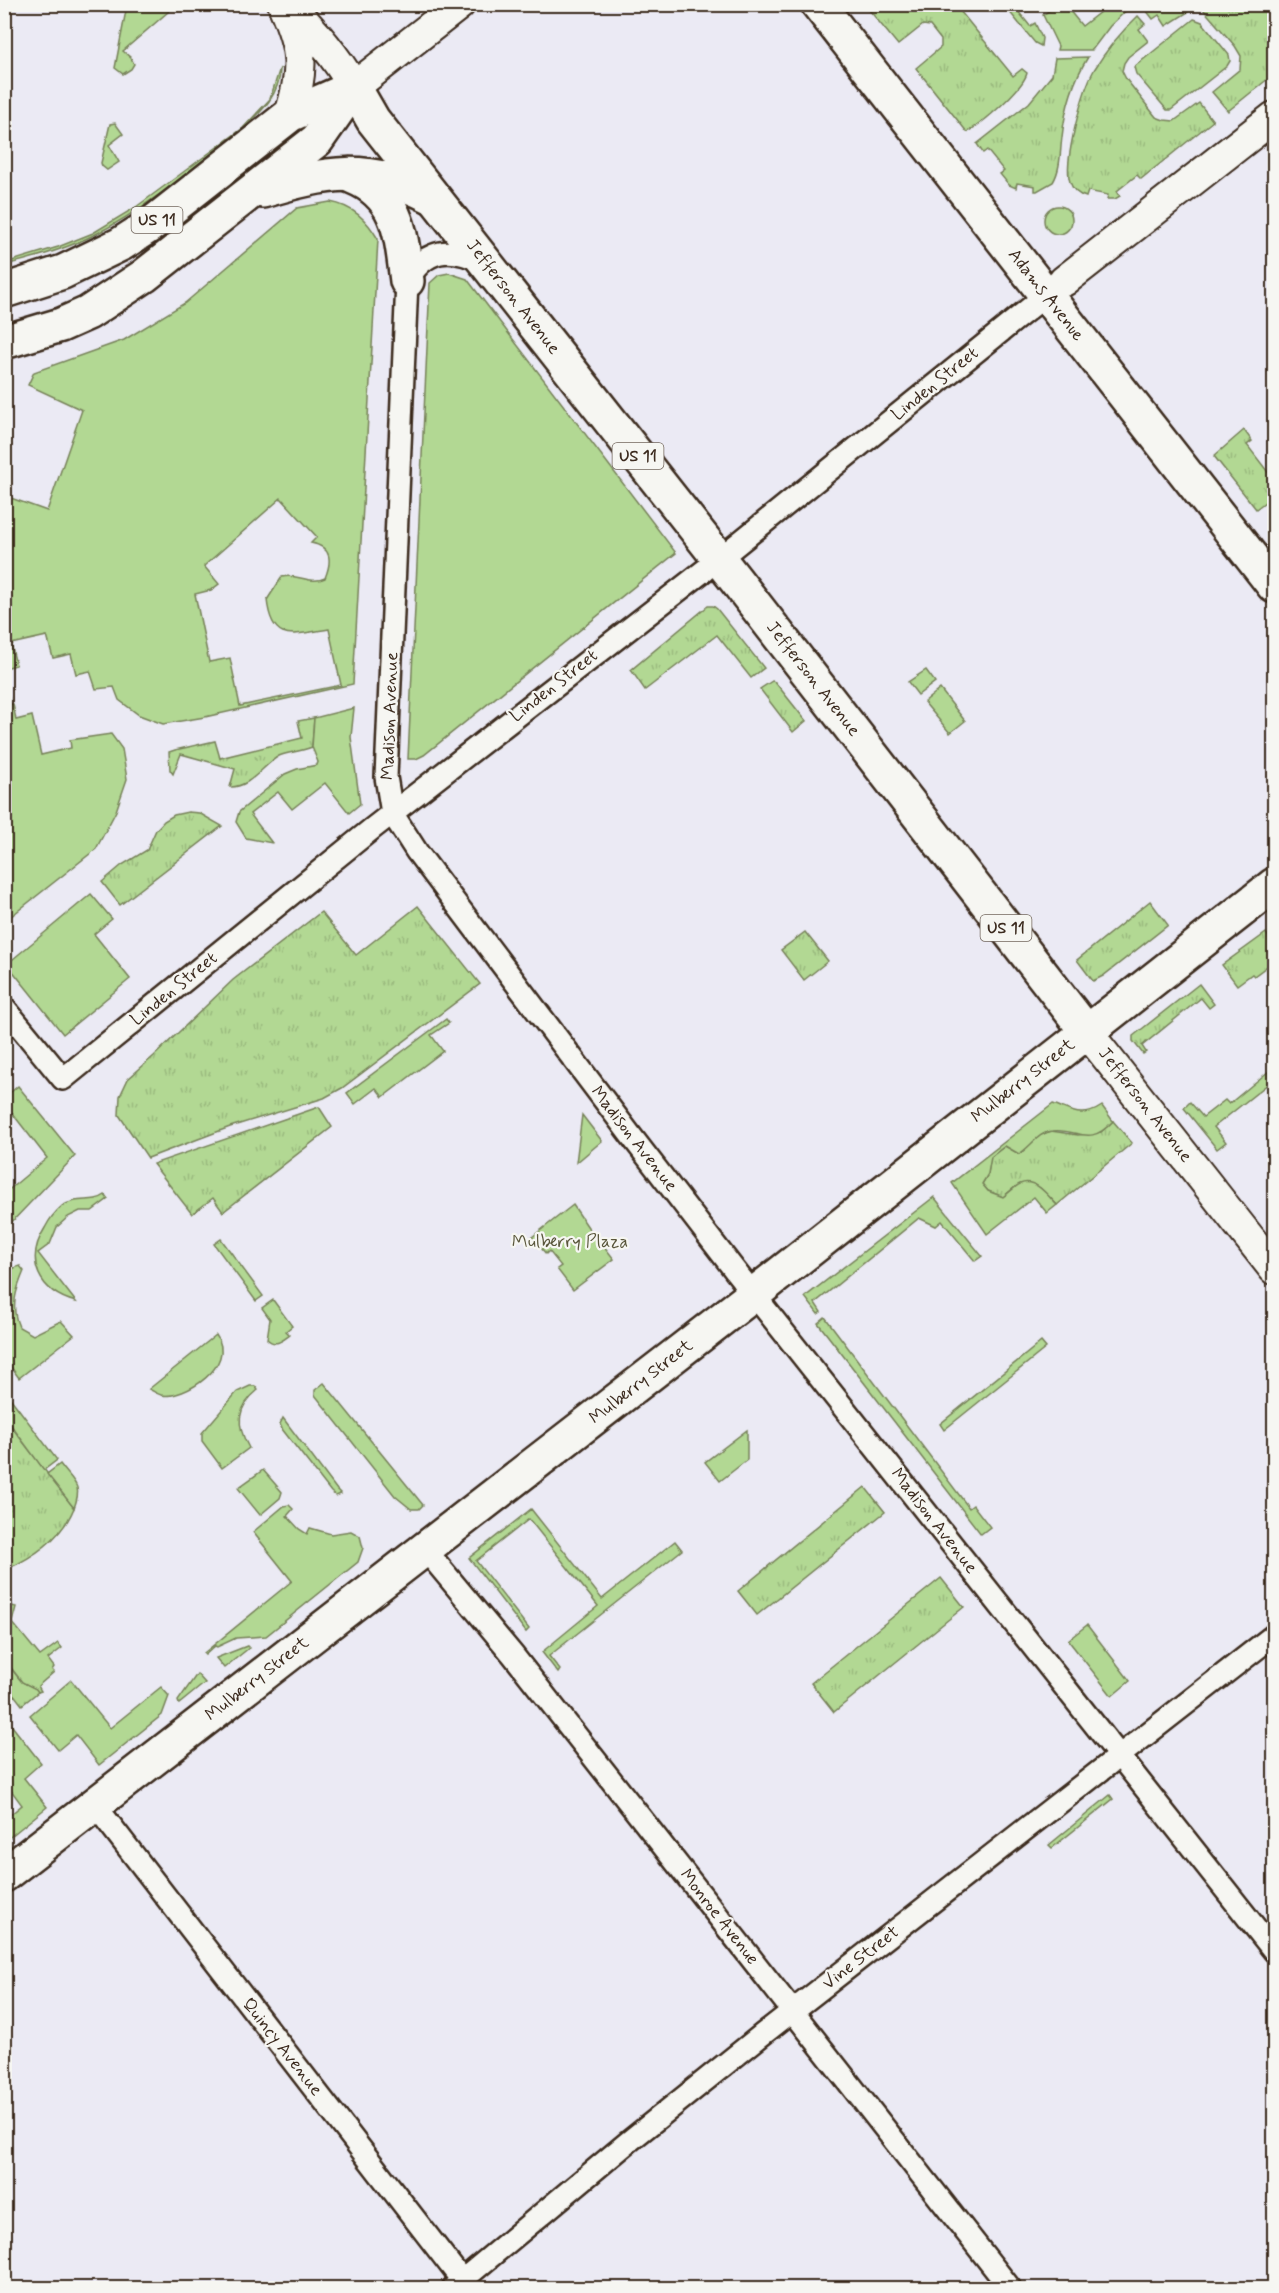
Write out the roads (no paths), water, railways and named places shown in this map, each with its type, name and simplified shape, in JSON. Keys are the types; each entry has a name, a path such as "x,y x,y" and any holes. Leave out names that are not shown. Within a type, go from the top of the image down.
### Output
{"main road":[{"path":"285,4 312,28 336,57 354,87"},
{"path":"285,4 297,38 299,57 297,88 290,115"},
{"path":"247,195 317,141 354,87 460,4"},
{"name":"Adams Avenue","path":"818,4 1055,288 1275,586"},
{"name":"US 11","path":"4,291 63,272 121,244 149,226 290,115 354,87"},
{"name":"Jefferson Avenue","path":"354,87 373,120 1275,1269"},
{"name":"Linden Street","path":"1055,288 1275,117"},
{"path":"346,174 364,181 388,202 401,236 407,281"},
{"name":"US 11","path":"4,342 61,325 88,313 144,276 247,195 324,175 346,174 390,179 435,198"},
{"name":"Mulberry Street","path":"4,1875 754,1294 1275,885"}],"street":[{"path":"407,281 419,263 434,254 461,253 487,264"},
{"name":"Madison Avenue","path":"407,281 386,777 392,813 407,838 584,1074 754,1294 1275,1951"},
{"name":"Linden Street","path":"4,1007 63,1079 392,813 719,559 1055,288"},
{"name":"Monroe Avenue","path":"424,1548 513,1655 1010,2289"},
{"name":"Vine Street","path":"461,2286 627,2143 1275,1635"},
{"name":"Quincy Avenue","path":"95,1805 461,2286"}],"park label":[{"name":"Mulberry Plaza","path":"570,1242"}]}
